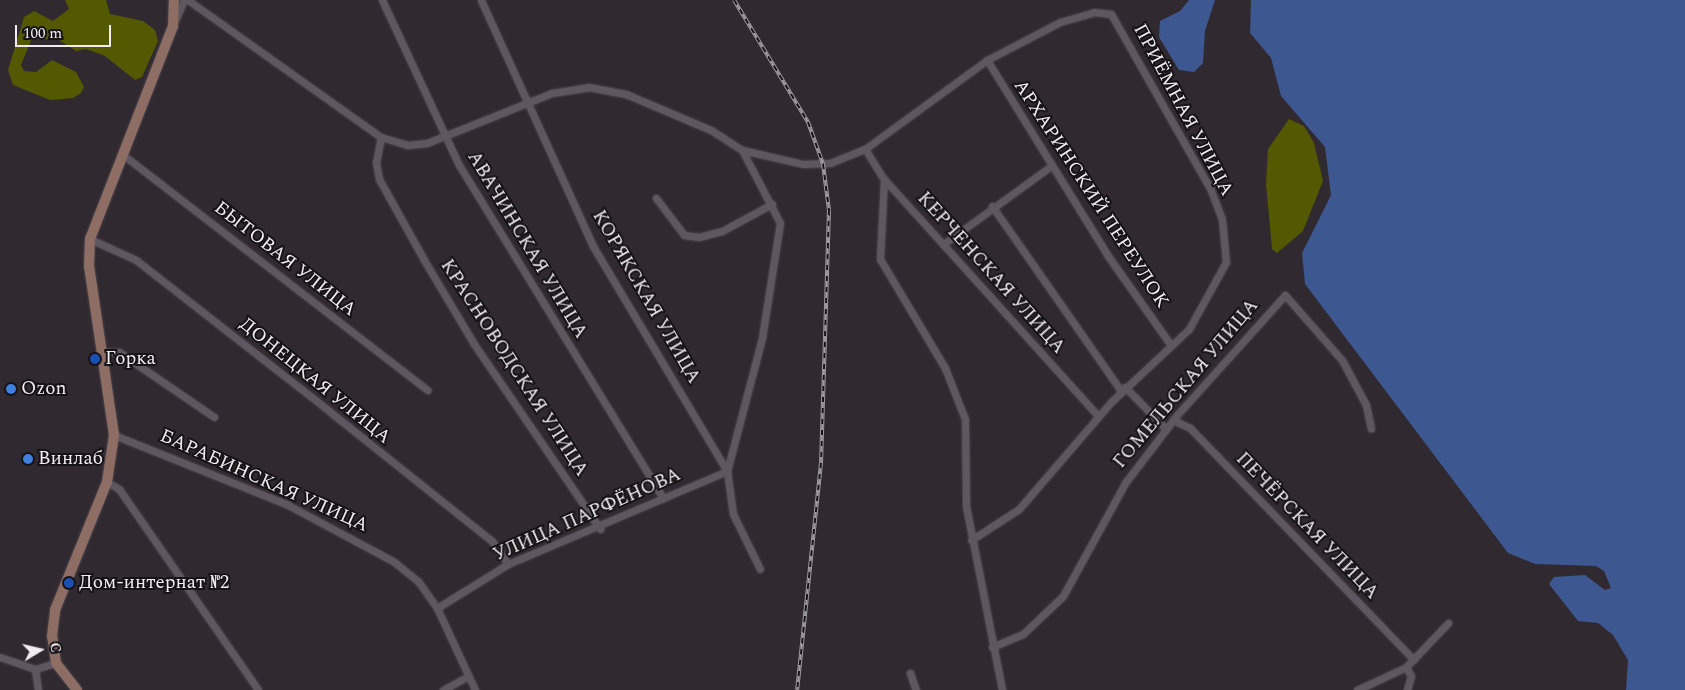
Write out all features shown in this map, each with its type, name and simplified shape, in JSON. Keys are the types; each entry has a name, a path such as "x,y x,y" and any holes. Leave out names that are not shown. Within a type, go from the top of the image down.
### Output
{"street":[{"path":"173,26 174,0"},
{"path":"77,690 56,663 52,636 55,610 107,482 114,435 89,266 90,240 122,154 184,0"},
{"path":"188,0 380,137 408,145 444,137 529,101 571,88 606,89 711,130 742,150 814,165 865,149 987,60"},
{"name":"АВАЧИНСКАЯ УЛИЦА","path":"382,0 444,137 663,498"},
{"name":"КОРЯКСКАЯ УЛИЦА","path":"481,0 529,101 593,246 727,471"},
{"name":"ПРИЁМНАЯ УЛИЦА","path":"987,60 1060,22 1104,11 1114,16 1210,188 1224,228 1226,262 1199,315 1170,344"},
{"name":"АРХАРИНСКИЙ ПЕРЕУЛОК","path":"987,60 1051,166 1170,344"},
{"name":"КРАСНОВОДСКАЯ УЛИЦА","path":"380,137 376,162 379,178 424,260 474,344 600,528"},
{"name":"КЕРЧЕНСКАЯ УЛИЦА","path":"865,149 884,179 945,243 1098,416"},
{"path":"742,150 772,204 780,223 771,295 727,471 733,514 760,569"},
{"name":"БЫТОВАЯ УЛИЦА","path":"122,154 426,390"},
{"path":"945,243 992,206 1051,166"},
{"path":"884,179 880,259 945,368 965,419 965,497 971,540 1002,690"},
{"path":"656,198 684,235 699,237 722,231 772,204"},
{"path":"992,206 1123,389 1166,429"},
{"name":"ДОНЕЦКАЯ УЛИЦА","path":"90,240 136,260 492,541 508,564"},
{"name":"ГОМЕЛЬСКАЯ УЛИЦА","path":"992,647 1023,634 1063,596 1125,483 1173,420 1278,300 1289,295 1342,360 1366,404 1371,428"},
{"path":"971,540 1019,509 1098,416 1170,344"},
{"path":"102,352 127,357 214,417"},
{"name":"ПЕЧЁРСКАЯ УЛИЦА","path":"1173,420 1190,428 1414,660"},
{"name":"БАРАБИНСКАЯ УЛИЦА","path":"114,435 288,505 377,550 418,580 437,608 475,690"},
{"name":"УЛИЦА ПАРФЁНОВА","path":"437,608 508,564 600,528 663,498 727,471"},
{"path":"107,482 130,504 258,690"},
{"path":"1357,690 1406,667 1448,623"},
{"path":"0,657 35,670 56,663"},
{"path":"1406,667 1411,676 1407,690"},
{"path":"35,670 38,690"},
{"path":"910,673 916,690"},
{"path":"443,690 468,676"}],"shaded area":[{"path":"65,0 106,0 110,14 143,21 155,30 158,41 142,77 135,80 105,56 86,49 76,51 59,40 32,38 21,65 24,71 36,72 52,60 76,72 84,87 81,93 73,98 50,100 13,85 8,70 24,17 34,11 53,21 69,9"},
{"path":"1289,119 1304,126 1314,143 1323,181 1303,231 1277,253 1272,249 1266,184 1268,149"}],"water":[{"path":"1189,0 1215,0 1205,31 1203,63 1194,72 1179,70 1159,37 1160,21 1180,11"},
{"path":"1251,0 1685,0 1685,690 1626,690 1628,660 1613,635 1598,623 1578,621 1549,584 1554,577 1585,575 1605,590 1611,588 1604,571 1596,566 1535,564 1508,553 1305,284 1302,253 1331,195 1325,147 1281,96 1271,58 1250,33"}],"railway":[{"path":"734,0 808,122 823,164 829,210 821,463 797,690"}],"place":[{"name":"Горка","path":"95,359"},
{"name":"Ozon","path":"11,389"},
{"name":"Винлаб","path":"28,459"},
{"name":"Дом-интернат №2","path":"69,583"}]}
